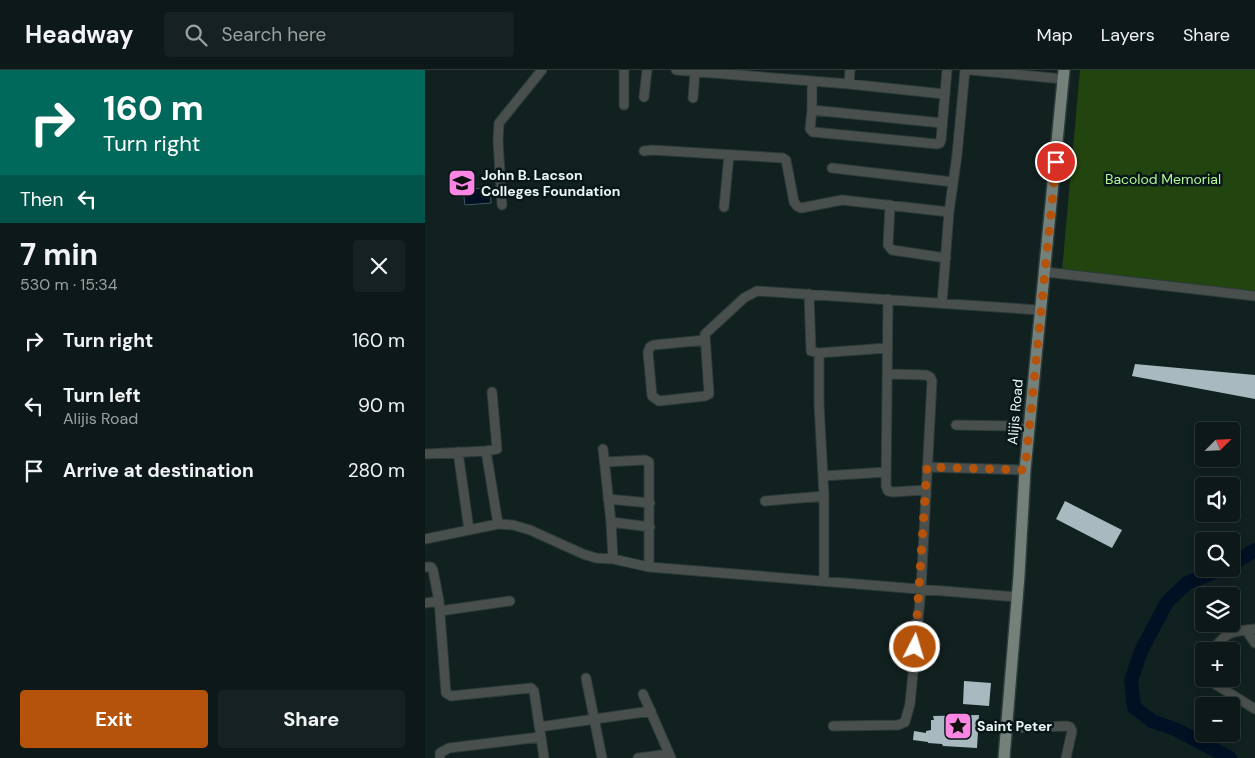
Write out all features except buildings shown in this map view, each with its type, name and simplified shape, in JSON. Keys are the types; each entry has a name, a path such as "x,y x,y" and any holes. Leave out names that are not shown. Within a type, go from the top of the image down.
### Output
{"main road":[{"name":"Alijis Road","path":"1004,758 1028,430 1040,310 1046,272 1064,74"}],"street":[{"path":"502,205 498,141 499,123 542,70"},
{"path":"624,70 624,105"},
{"path":"644,97 647,70"},
{"path":"676,70 944,94"},
{"path":"849,84 850,70"},
{"path":"812,81 810,129 813,132 940,143 947,70"},
{"path":"942,303 949,212 965,70"},
{"path":"971,70 1064,74"},
{"path":"693,98 695,72"},
{"path":"812,110 942,123"},
{"path":"644,151 778,157 787,160 794,202 801,208 842,200 949,212"},
{"path":"724,207 729,155"},
{"path":"832,168 953,182"},
{"path":"890,205 889,248 946,258"},
{"path":"1046,272 1255,296"},
{"path":"705,340 650,347 648,352 652,396 655,400 705,396 709,394 705,334 744,298 757,291 1040,310"},
{"path":"809,294 811,351 819,353 887,348"},
{"path":"888,299 886,486 888,491 893,492 926,490"},
{"path":"819,353 819,404 824,496 824,581"},
{"path":"833,726 898,725 905,722 910,704 921,589 932,381 926,375 887,374"},
{"path":"425,454 494,450 498,446 492,392"},
{"path":"956,425 1012,426 1028,430"},
{"path":"603,449 613,559"},
{"path":"486,451 498,524"},
{"path":"458,452 469,530"},
{"path":"605,462 645,460 649,462 649,566"},
{"path":"927,467 1025,470"},
{"path":"823,476 885,472"},
{"path":"765,501 824,496"},
{"path":"608,499 649,503"},
{"path":"611,522 650,527"},
{"path":"425,539 498,524 513,525 530,530 596,558 613,559 649,566 1017,597"},
{"path":"425,567 431,567 433,570 439,601 446,693 451,696 531,688 534,691 544,758"},
{"path":"425,603 439,601"},
{"path":"440,612 510,601"},
{"path":"1219,642 1230,633 1241,629 1251,630 1255,643"},
{"path":"586,678 601,758"},
{"path":"1220,687 1255,709"},
{"path":"638,758 670,756 643,694"},
{"path":"440,758 440,753 449,748 540,732 595,719 651,711"},
{"path":"1006,728 1070,727 1072,731 1066,758"}],"green space":[{"name":"Bacolod Memorial","path":"1080,70 1255,70 1255,293 1062,271"}],"water":[{"path":"490,188 491,203 465,205 463,189"}],"waterway":[{"path":"1240,559 1255,550"},
{"path":"1202,577 1187,583 1167,602 1142,649 1131,680 1134,707 1152,721 1175,729 1230,758"}],"place":[{"name":"John B. Lacson Colleges Foundation","path":"462,183"},
{"name":"Saint Peter","path":"958,726"}],"route":[{"path":"915,647 921,589 927,467 1025,470 1033,373 1046,272 1056,162"}]}
